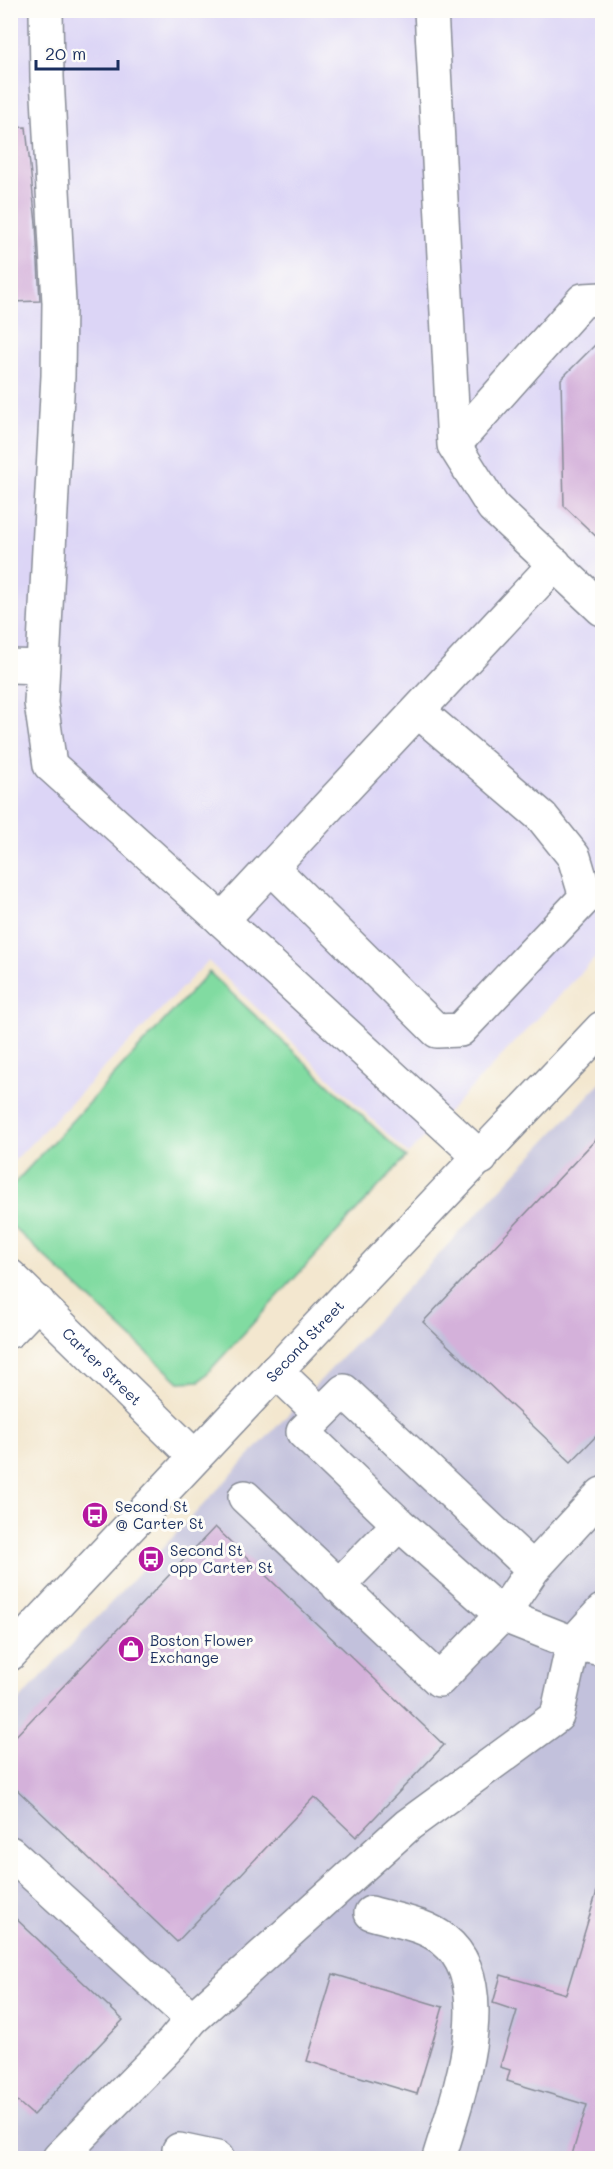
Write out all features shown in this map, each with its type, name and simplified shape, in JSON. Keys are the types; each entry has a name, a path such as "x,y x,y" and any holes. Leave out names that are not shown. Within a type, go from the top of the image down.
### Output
{"main road":[{"path":"46,10 47,77 59,303 59,351 41,703 50,765 481,1158"},
{"path":"431,10 454,445 493,507 603,609"},
{"path":"454,445 583,300 603,298"},
{"path":"222,920 555,564"},
{"path":"10,666 43,667"},
{"path":"272,868 437,1032 460,1030 586,897 574,857 542,818 418,711"},
{"name":"Second Street","path":"10,1654 603,1028"},
{"name":"Carter Street","path":"10,1276 195,1457"},
{"path":"10,1331 38,1302"},
{"path":"276,1371 321,1414"},
{"path":"533,1569 344,1391 303,1432 399,1524 502,1615 588,1646"},
{"path":"245,1497 439,1680 502,1615 533,1569 603,1494"},
{"path":"338,1586 399,1524"},
{"path":"59,2158 192,2019 408,1825 557,1716 603,1611"},
{"path":"10,1853 192,2019"},
{"path":"371,1913 429,1931 442,1938 453,1947 461,1959 466,1976 471,2001 471,2043 440,2158"},
{"path":"179,2150 217,2158"}],"shaded area":[{"path":"11,11 602,11 602,951 408,1154 208,961 11,1164"},
{"path":"602,1081 602,2158 11,2158 10,1710"}],"green space":[{"path":"209,972 406,1157 200,1381 179,1382 11,1225 11,1187"}],"building":[{"path":"26,127 36,224 40,301 10,302 10,128"},
{"path":"603,337 603,543 564,506 561,379"},
{"path":"603,1132 603,1429 571,1462 423,1322"},
{"path":"215,1527 444,1745 356,1837 314,1797 177,1942 10,1783 10,1742"},
{"path":"597,1891 603,1892 603,2158 571,2158 587,2105 507,2081 510,2070 500,2067 517,2011 493,2003 501,1975 566,1994"},
{"path":"10,1913 123,2020 33,2115 10,2095"},
{"path":"333,1974 443,2007 417,2094 307,2061"}],"place":[{"name":"Second St @ Carter St","path":"95,1515"},
{"name":"Second St opp Carter St","path":"151,1559"},
{"name":"Boston Flower Exchange","path":"131,1649"}]}
